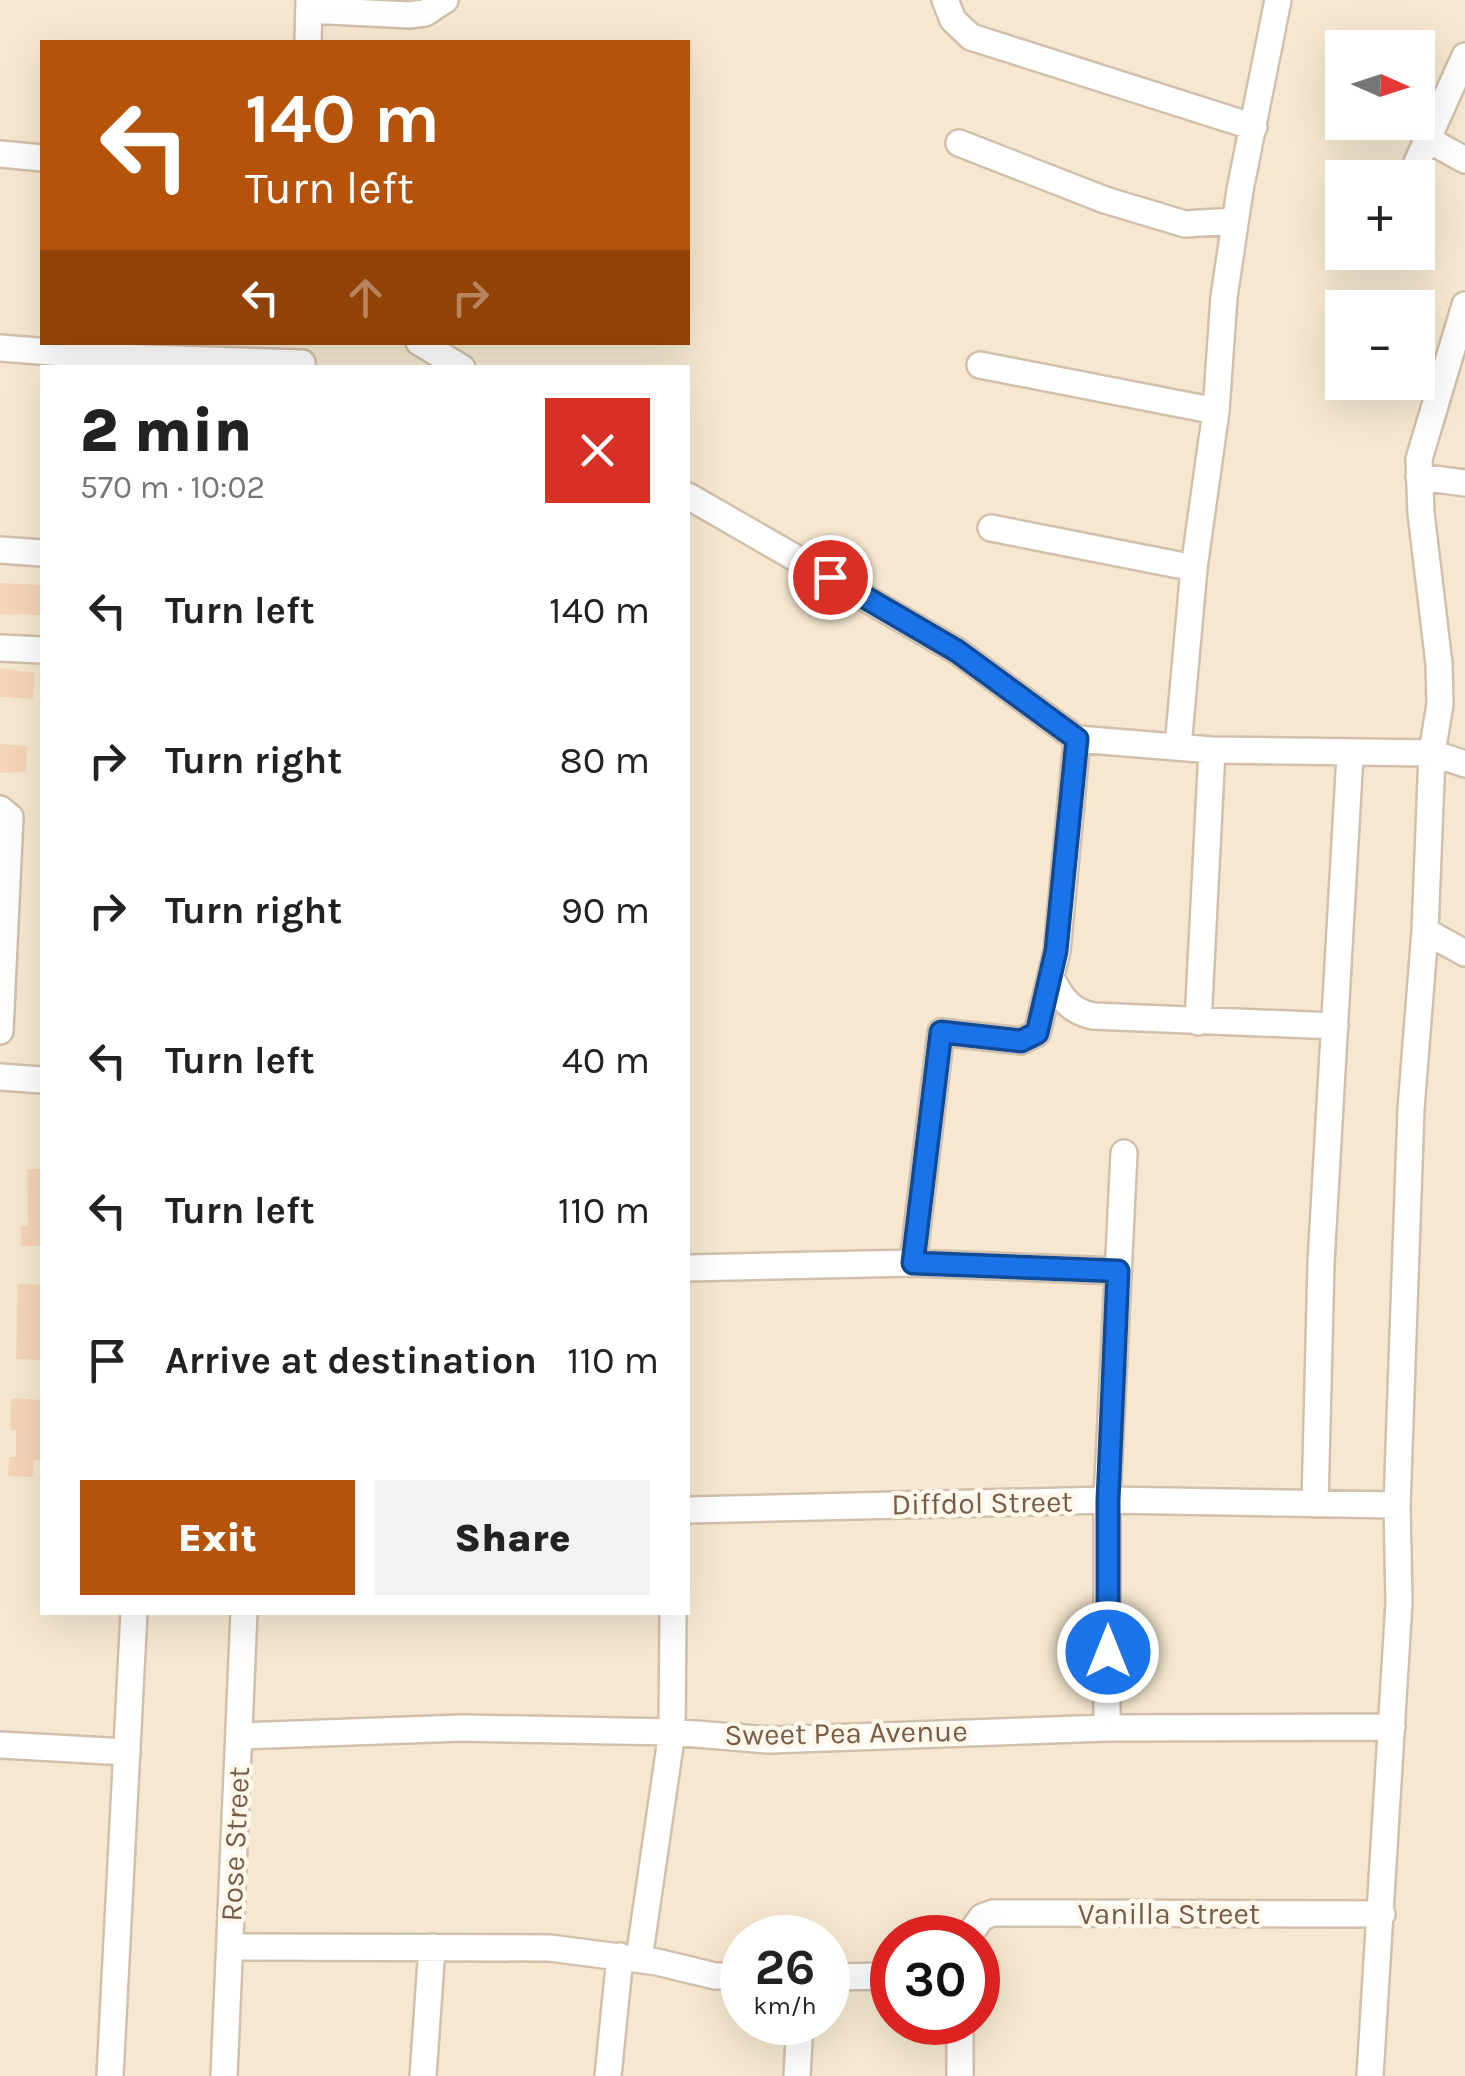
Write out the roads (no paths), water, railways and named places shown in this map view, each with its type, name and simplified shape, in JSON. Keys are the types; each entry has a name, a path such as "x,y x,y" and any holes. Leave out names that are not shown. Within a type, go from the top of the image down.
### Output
{"street":[{"path":"308,40 309,5 408,15 425,13 445,0"},
{"path":"945,0 953,20 970,37 1254,127"},
{"path":"1178,746 1234,221 1278,0"},
{"path":"1435,119 1465,56"},
{"path":"1430,140 1465,160"},
{"path":"959,144 1105,200 1185,224 1234,221"},
{"path":"0,154 40,158"},
{"path":"1370,2076 1398,1602 1411,1109 1425,931 1432,753 1440,704 1440,664 1419,477 1420,459 1465,304"},
{"path":"424,345 457,365"},
{"path":"0,348 114,357 302,358"},
{"path":"980,366 1216,411"},
{"path":"1419,477 1465,483"},
{"path":"690,497 957,651 1077,739 1212,750 1350,755 1432,753 1465,764"},
{"path":"991,528 1194,568"},
{"path":"0,550 40,553"},
{"path":"0,648 40,650"},
{"path":"913,1263 941,1032 1021,1041 1037,1033 1051,978 1077,739"},
{"path":"1198,1022 1212,750"},
{"path":"1315,1504 1320,1263 1350,755"},
{"path":"0,809 10,817 0,1031"},
{"path":"1425,931 1465,953"},
{"path":"1051,978 1064,1002 1076,1012 1198,1022 1336,1026"},
{"path":"0,1077 40,1080"},
{"path":"1108,1728 1108,1500 1124,1153"},
{"path":"690,1268 913,1263 1118,1271"},
{"name":"Diffdol Street","path":"690,1510 1108,1500 1398,1505"},
{"path":"110,2076 134,1615"},
{"name":"Rose Street","path":"224,2076 244,1615"},
{"path":"608,2076 672,1732 672,1615"},
{"name":"Sweet Pea Avenue","path":"240,1736 462,1728 672,1732 768,1740 1108,1728 1392,1727"},
{"path":"0,1745 127,1752"},
{"name":"Vanilla Street","path":"988,1915 1382,1914"},
{"path":"230,1947 550,1948 630,1957 683,1971 720,1974"},
{"path":"423,2076 432,1947"},
{"path":"797,2076 799,2045"},
{"path":"960,2045 960,2076"}]}
